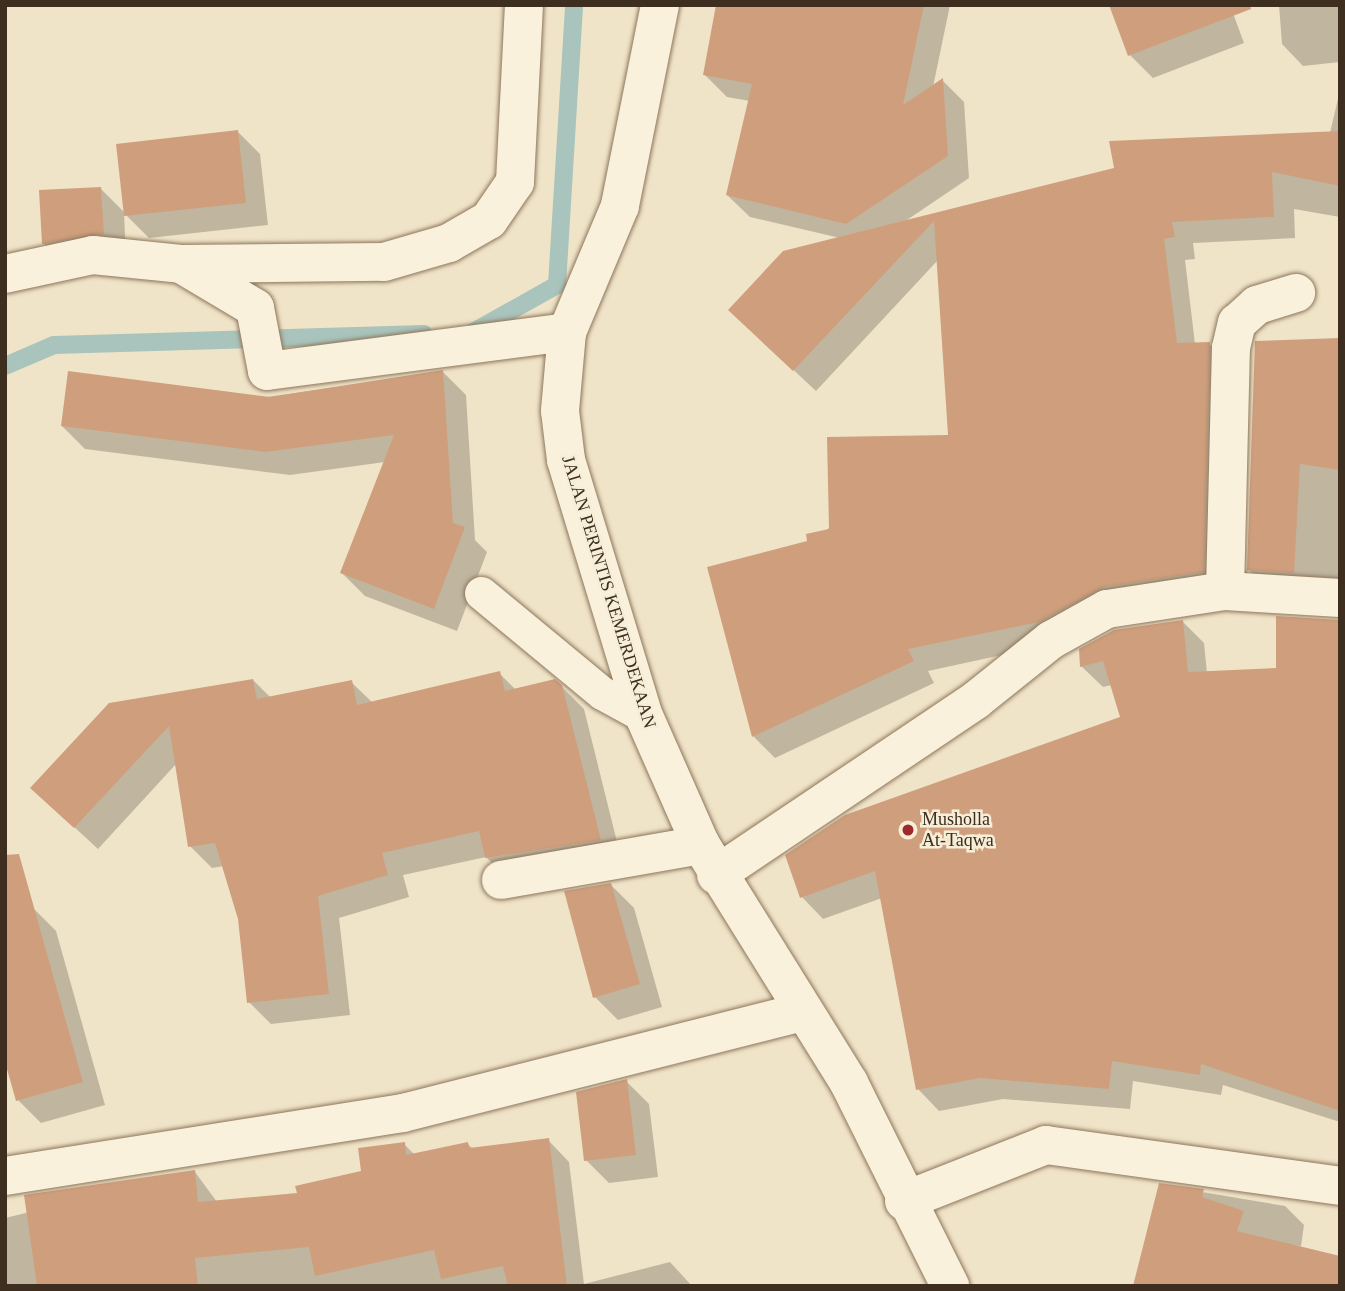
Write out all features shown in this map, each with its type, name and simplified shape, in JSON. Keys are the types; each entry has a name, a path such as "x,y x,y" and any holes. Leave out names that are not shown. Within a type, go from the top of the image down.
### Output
{"street":[{"path":"5,274 93,256 181,264 384,262 449,243 489,220 515,182 524,5"},
{"name":"JALAN PERINTIS KEMERDEKAAN","path":"660,5 620,206 567,332 561,411 566,460 644,716 708,860 849,1083 904,1201 950,1286"},
{"path":"181,264 255,308 261,369 567,332"},
{"path":"1225,591 1231,348 1237,323 1257,305 1296,293"},
{"path":"501,880 708,860 976,700 1051,639 1107,610 1225,591 1340,598"},
{"path":"5,1176 403,1113 802,1012"},
{"path":"904,1201 1046,1145 1340,1186"}],"lane":[{"path":"481,593 602,693 644,716"}],"building":[{"path":"716,5 924,5 903,105 943,78 948,156 846,224 726,195 752,84 703,75"},
{"path":"1109,5 1250,5 1251,9 1128,56"},
{"path":"238,130 246,203 124,216 116,144"},
{"path":"1340,131 1340,186 1272,172 1274,217 1172,222 1175,237 1164,239 1177,343 1210,342 1204,572 1104,587 1039,622 908,649 914,661 752,737 707,567 807,541 806,534 829,529 827,437 948,435 934,221 793,371 728,310 783,251 1114,168 1109,141"},
{"path":"101,187 104,234 42,244 39,190"},
{"path":"1340,338 1340,470 1300,464 1294,573 1247,570 1255,341"},
{"path":"443,370 453,523 465,527 434,609 340,573 394,435 265,452 61,426 68,371 270,397"},
{"path":"1276,616 1340,620 1340,1111 1201,1064 1200,1075 1112,1061 1109,1089 980,1078 916,1090 875,871 800,898 785,855 845,815 1120,717 1103,661 1080,667 1079,649 1114,630 1183,620 1188,672 1276,668"},
{"path":"500,671 505,691 555,679 562,685 601,840 485,858 479,831 382,853 388,875 318,896 329,994 247,1003 238,919 215,843 188,847 169,726 74,828 30,788 109,703 253,679 257,699 352,680 357,705"},
{"path":"19,854 83,1082 16,1101 5,1062 5,855"},
{"path":"611,883 640,984 593,998 564,891"},
{"path":"627,1079 636,1155 584,1161 576,1092"},
{"path":"549,1138 567,1286 508,1286 503,1266 441,1279 434,1250 315,1276 309,1247 195,1258 198,1286 37,1286 24,1195 195,1170 198,1202 297,1193 295,1186 361,1171 358,1148 405,1142 406,1155 468,1142 469,1148"},
{"path":"1159,1183 1204,1189 1202,1197 1244,1211 1237,1231 1340,1256 1340,1286 1133,1286"}],"waterway":[{"path":"473,332 557,285 574,5"},
{"path":"5,366 54,345 424,334"}],"place":[{"name":"Musholla At-Taqwa","path":"908,830"}]}
